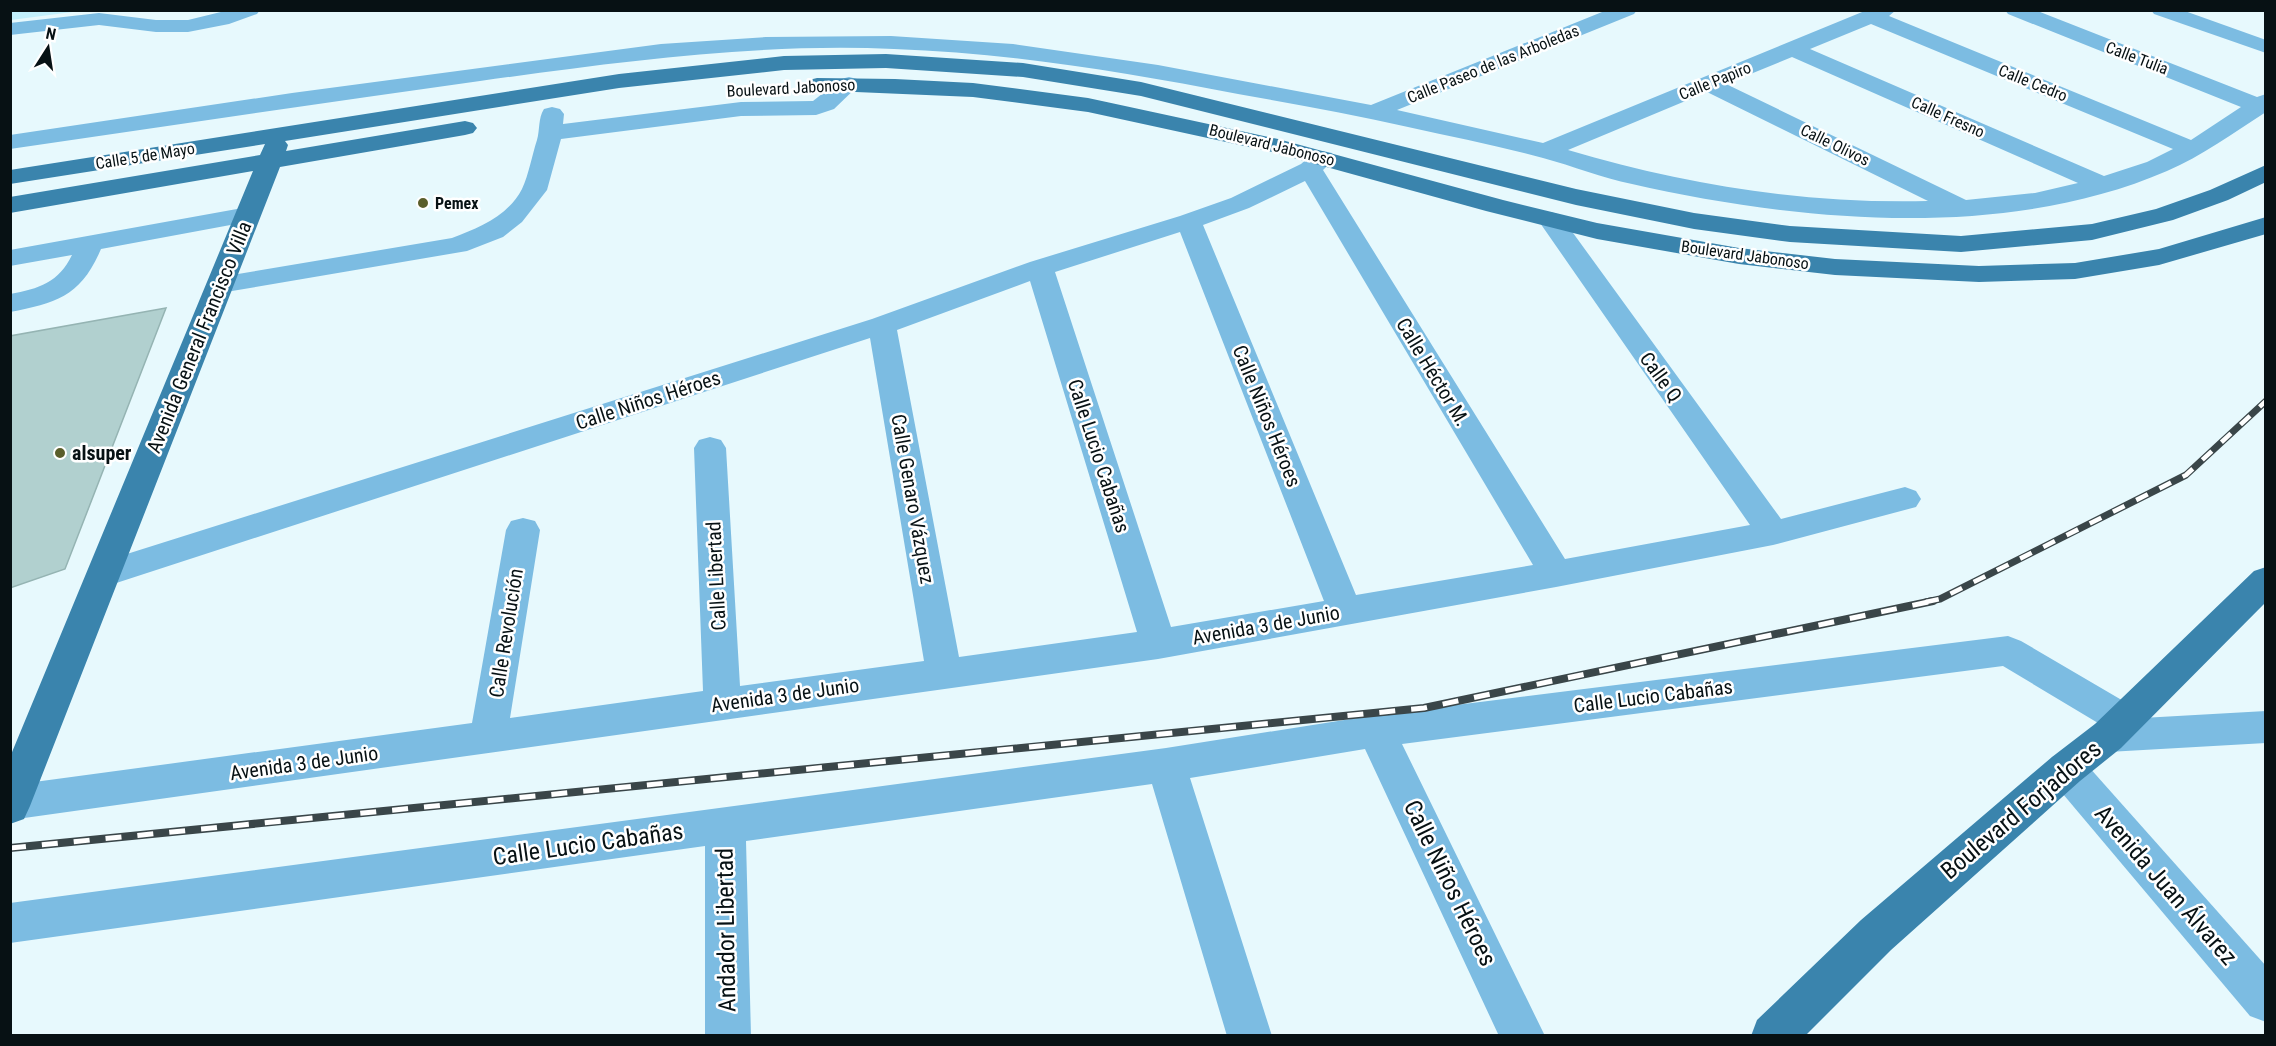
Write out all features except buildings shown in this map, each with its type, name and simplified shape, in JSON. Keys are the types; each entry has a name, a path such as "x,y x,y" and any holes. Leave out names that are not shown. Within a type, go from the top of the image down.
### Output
{"main road":[{"name":"Boulevard Jabonoso","path":"275,148 619,81 783,63 886,61 1023,70 1141,89 1576,197 1694,221 1790,234 1961,244 2092,232 2163,216 2219,195 2265,172"},
{"name":"Boulevard Jabonoso","path":"545,121 623,102 785,85 849,84 930,87 1009,94 1111,109 1241,137 1317,164 1551,220 1692,248 1794,263 1886,272 1982,275 2119,266 2222,241 2265,225"},
{"path":"275,148 488,124"},
{"name":"Calle 5 de Mayo","path":"10,177 275,148"},
{"name":"Calle 5 de Mayo","path":"10,205 275,148"},
{"name":"Avenida General Francisco Villa","path":"11,805 275,148"},
{"name":"Boulevard Forjadores","path":"1773,1035 1876,935 2116,728 2265,580"}],"street":[{"path":"10,29 99,19 156,26 188,26 222,20 250,10"},
{"name":"Calle Tulia","path":"2015,10 2262,104"},
{"path":"2161,10 2265,47"},
{"name":"Calle Paseo de las Arboledas","path":"1373,112 1620,13"},
{"name":"Calle Papiro","path":"1545,151 1880,14"},
{"name":"Calle Cedro","path":"1880,14 2193,149"},
{"path":"10,142 292,100 661,50 766,43 891,42 1013,50 1158,72 1373,112 1545,151 1632,177 1774,203 1876,210 1962,208 2035,201 2103,185 2156,167 2193,149 2262,104"},
{"name":"Calle Fresno","path":"1792,50 2103,185"},
{"path":"220,285 458,245 494,231 513,218 534,190 545,121 741,109 816,108 826,104 849,84"},
{"name":"Calle Olivos","path":"1708,84 1962,208"},
{"name":"Avenida General Francisco Villa","path":"275,148 292,100"},
{"name":"Calle Niños Héroes","path":"104,574 882,325 1040,268 1240,203 1317,164"},
{"name":"Calle Héctor M.","path":"1317,164 1556,574"},
{"path":"10,258 248,215"},
{"name":"Calle Q","path":"1551,220 1773,533"},
{"name":"Calle Niños Héroes","path":"1189,221 1345,611"},
{"path":"10,303 33,299 61,287 73,278 90,244"},
{"name":"Calle Lucio Cabañas","path":"1040,268 1158,644"},
{"name":"Calle Genaro Vázquez","path":"882,325 944,673"},
{"name":"Calle Libertad","path":"710,448 722,704"},
{"name":"Avenida 3 de Junio","path":"11,805 1158,644 1556,574 1773,533 1905,499"},
{"name":"Calle Revolución","path":"488,737 523,530"},
{"name":"Calle Lucio Cabañas","path":"10,923 1166,765 1376,731 2008,651 2116,728"},
{"path":"2116,728 2265,727"},
{"name":"Calle Niños Héroes","path":"1376,731 1523,1035"},
{"path":"1166,765 1250,1035"},
{"name":"Avenida Juan Álvarez","path":"2066,769 2265,1000"},
{"name":"Andador Libertad","path":"725,825 728,1035"}],"shaded area":[{"path":"11,10 80,10 80,11 11,20"}],"railway":[{"path":"1926,602 1940,599 2186,475 2266,401"},
{"path":"10,848 1424,708 1933,601"}],"place":[{"name":"Pemex","path":"423,203"},
{"name":"alsuper","path":"60,453"}]}
